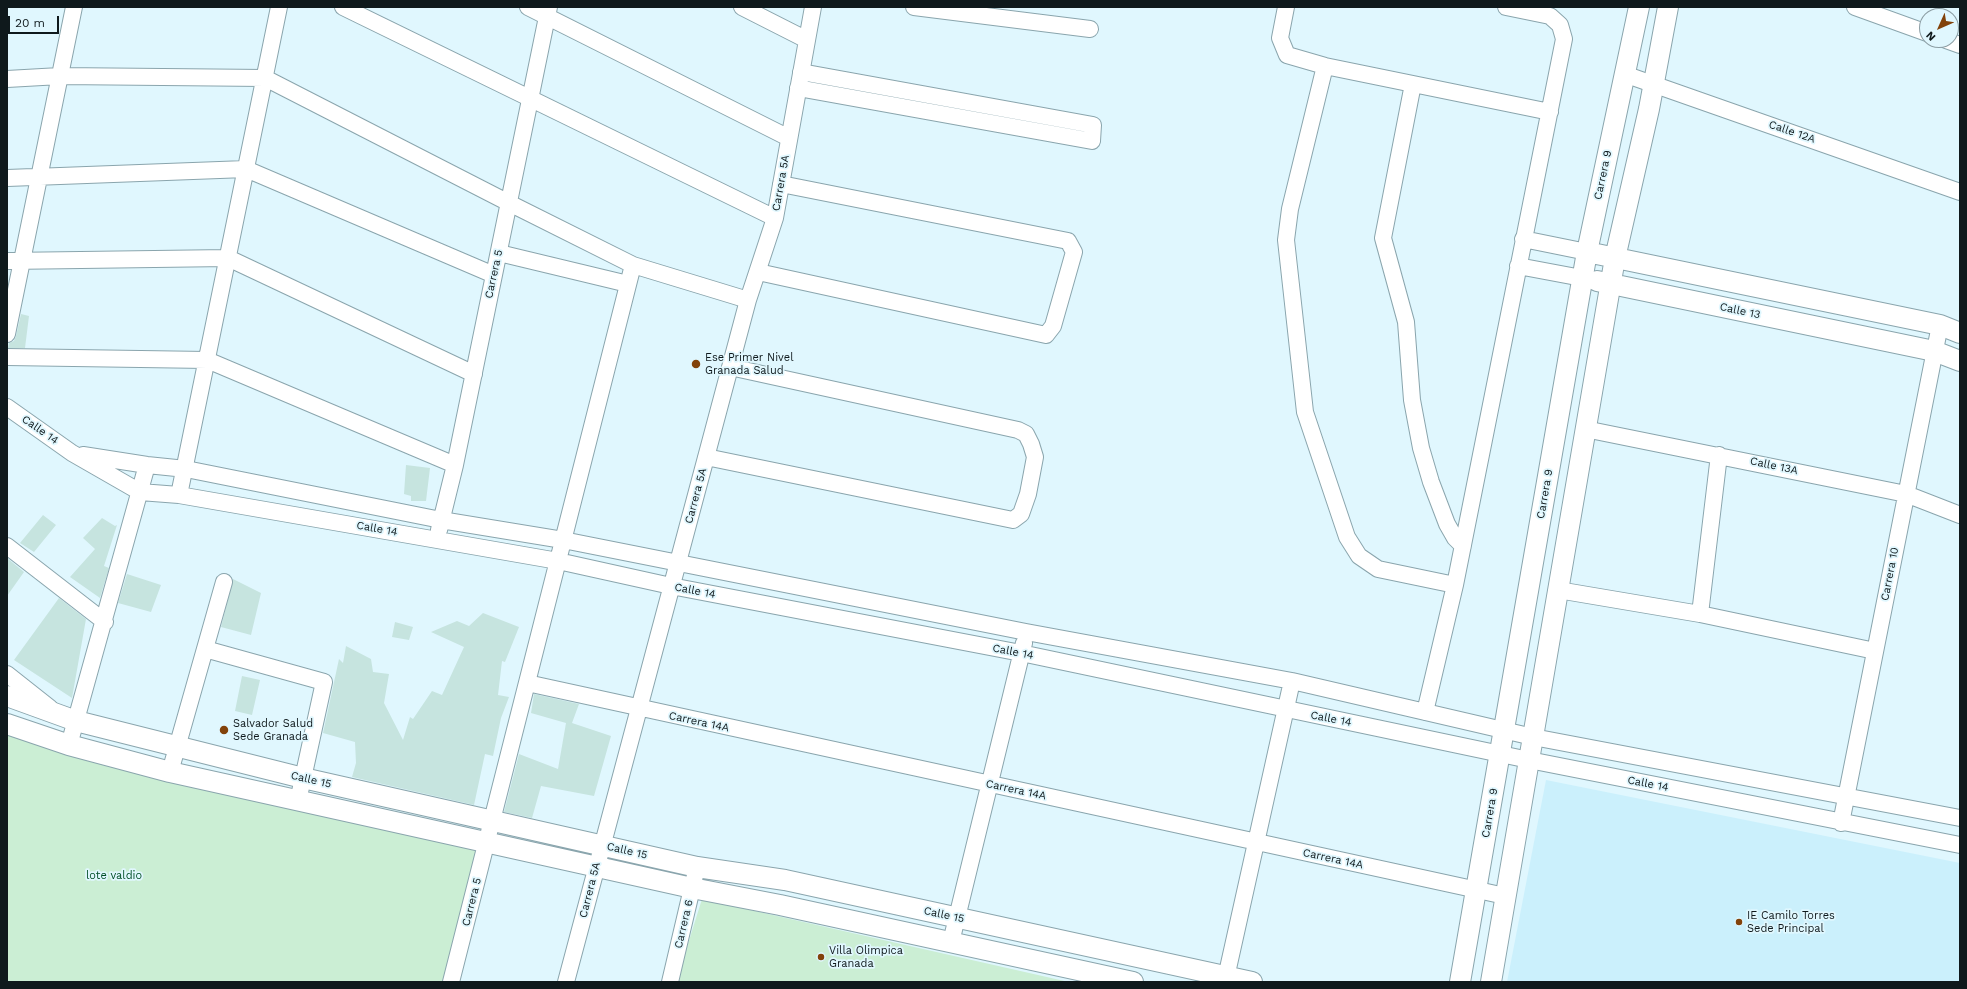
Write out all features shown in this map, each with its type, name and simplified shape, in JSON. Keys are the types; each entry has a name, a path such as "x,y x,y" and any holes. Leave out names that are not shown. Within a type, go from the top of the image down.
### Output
{"street":[{"path":"7,334 15,261 39,176 74,7"},
{"path":"180,495 280,7"},
{"path":"343,7 775,218"},
{"path":"528,7 548,11 789,138"},
{"path":"742,7 807,40"},
{"name":"Carrera 5A","path":"566,982 601,845 748,300 775,218 813,7"},
{"path":"914,7 1090,29"},
{"path":"1286,7 1280,38 1287,55 1325,66 1550,112"},
{"path":"1425,712 1455,585 1564,39 1560,25 1550,16 1506,7"},
{"name":"Carrera 9","path":"1460,982 1582,278 1639,7"},
{"path":"1491,982 1615,258 1653,84 1668,7"},
{"path":"1855,7 1919,30"},
{"name":"Carrera 5","path":"437,540 455,465 548,11"},
{"path":"1325,66 1290,209 1286,240 1305,412 1346,537 1359,556 1378,569 1455,585"},
{"path":"798,88 1092,141 1093,125 801,72"},
{"name":"Calle 12A","path":"1624,74 1960,192"},
{"path":"7,79 60,76 265,78 509,204 633,265 748,300"},
{"path":"1413,84 1383,238 1406,322 1410,385 1414,418 1421,448 1431,482 1447,524 1454,538 1463,546"},
{"path":"7,178 246,169 494,275"},
{"path":"758,272 1046,335 1053,326 1074,252 1068,240 780,184"},
{"path":"1523,239 1940,325 1960,334"},
{"path":"499,253 628,284"},
{"path":"15,261 228,258 474,374"},
{"name":"Carrera 5","path":"451,982 633,265"},
{"name":"Calle 13","path":"1518,266 1934,351 1960,361"},
{"name":"Carrera 10","path":"1841,823 1940,325"},
{"path":"7,357 207,360 455,465"},
{"path":"706,457 1013,520 1021,514 1028,494 1035,457 1026,434 1018,430 730,367"},
{"name":"Calle 14","path":"7,407 72,453 140,492 180,495 558,561 671,586 1021,653 1529,760 1841,823 1960,845"},
{"name":"Calle 13A","path":"1586,429 1906,494 1960,515"},
{"name":"Calle 14","path":"72,453 147,465 186,469 441,520 563,540 677,564 1026,632 1292,681 1533,737 1960,818"},
{"path":"1700,614 1719,455"},
{"path":"69,745 68,718 105,622 147,465"},
{"path":"7,546 105,622"},
{"path":"170,772 224,582"},
{"path":"1558,590 1700,614 1875,651"},
{"path":"951,942 1026,632"},
{"path":"205,649 324,682 298,801"},
{"path":"7,674 68,718"},
{"path":"1226,979 1292,681"},
{"name":"Carrera 14A","path":"527,683 1505,896"},
{"name":"Calle 15","path":"7,696 68,718 303,778 697,867 785,880 1226,979 1252,982"},
{"name":"Calle 15","path":"7,724 69,745 170,772 692,888 780,905 1132,982"},
{"name":"Carrera 6","path":"670,982 697,867"}],"shaded area":[{"name":"IE Camilo Torres Sede Principal","path":"1546,780 1960,863 1960,982 1507,982"}],"green space":[{"name":"lote valdio","path":"7,732 100,764 479,850 444,982 7,982"},
{"name":"Villa Olimpica Granada","path":"702,899 1069,982 676,982"}],"building":[{"path":"21,314 29,316 25,348 8,348 9,343 14,341 16,336"},
{"path":"406,465 430,468 426,501 411,501 411,496 404,494"},
{"path":"43,515 56,525 34,552 20,543"},
{"path":"102,518 115,526 117,525 104,566 109,568 100,598 70,577 95,549 83,538"},
{"path":"7,558 24,572 7,596"},
{"path":"127,574 161,585 151,612 118,603"},
{"path":"233,579 261,593 251,635 221,627"},
{"path":"59,598 86,619 72,698 14,660"},
{"path":"483,613 519,627 505,662 502,661 498,695 509,697 501,718 493,756 485,754 474,805 352,777 356,763 355,742 323,733 339,659 343,663 346,646 371,659 373,672 389,674 384,703 403,740 410,717 413,719 432,691 442,695 464,647 431,632 457,621 469,626"},
{"path":"395,622 413,627 409,640 392,637"},
{"path":"242,676 260,680 252,715 235,711"},
{"path":"534,694 579,704 572,723 611,736 594,796 541,786 532,818 504,812 519,754 558,769 566,723 531,713"}],"place":[{"name":"Ese Primer Nivel Granada Salud","path":"696,364"},
{"name":"Salvador Salud Sede Granada","path":"224,730"},
{"name":"IE Camilo Torres Sede Principal","path":"1739,922"},
{"name":"Villa Olimpica Granada","path":"821,957"}]}
